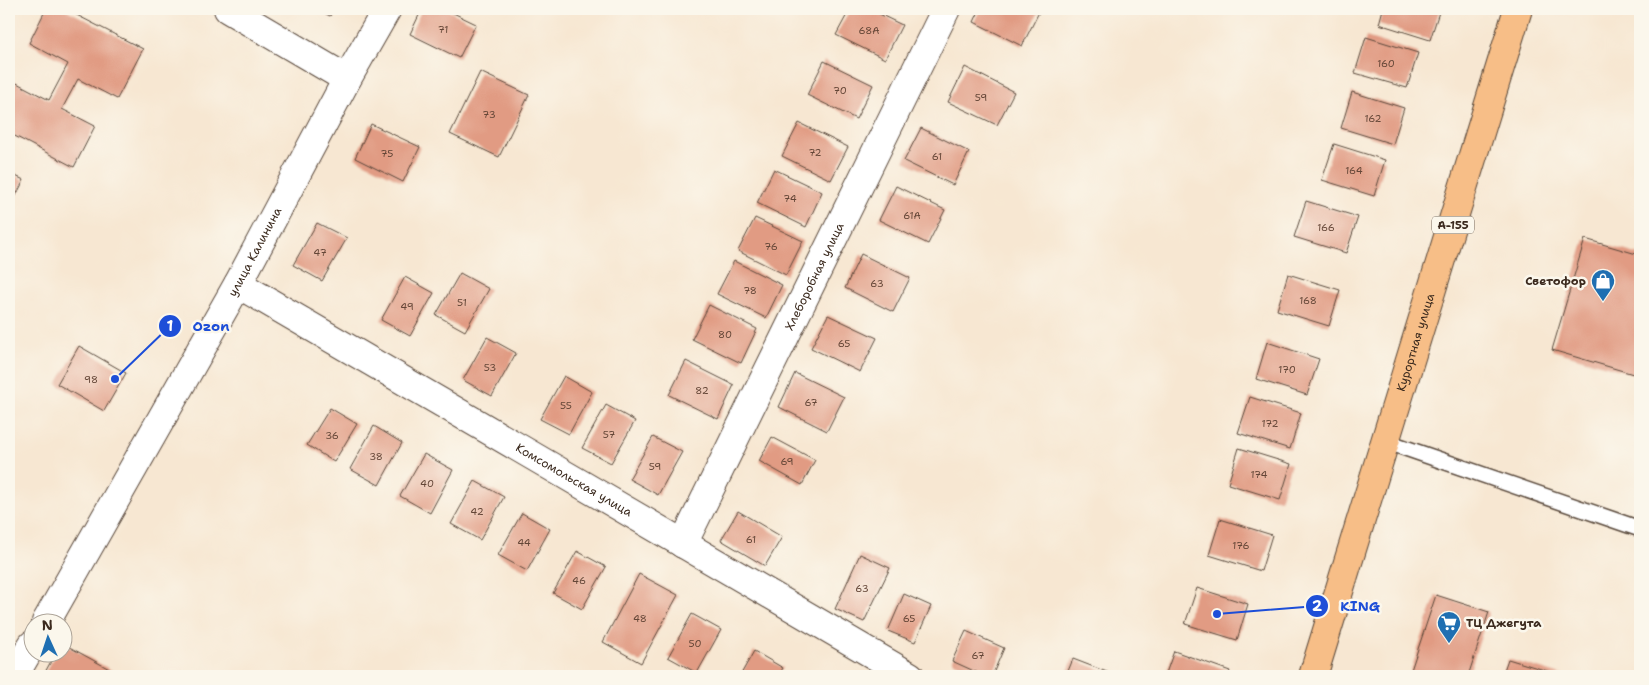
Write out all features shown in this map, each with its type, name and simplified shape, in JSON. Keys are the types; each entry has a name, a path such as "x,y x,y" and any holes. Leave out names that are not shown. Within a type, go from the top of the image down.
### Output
{"main road":[{"name":"Курортная улица","path":"1313,676 1518,9"}],"street":[{"path":"228,9 348,79"},
{"name":"улица Калинина","path":"52,612 238,284 387,9"},
{"name":"Хлеборобная улица","path":"682,544 946,9"},
{"name":"Комсомольская улица","path":"238,284 910,676"},
{"path":"14,676 22,662"}],"lane":[{"path":"1385,441 1640,530"}],"building":[{"path":"46,9 65,9 143,49 117,99 78,79 62,109 95,126 74,167 9,133 9,79 49,100 68,64 29,43"},
{"path":"316,9 334,9 330,16"},
{"path":"422,9 445,9 476,24 459,58 410,34"},
{"path":"850,9 869,9 902,25 885,59 836,35"},
{"path":"980,9 1032,9 1039,12 1022,46 974,22"},
{"path":"1383,9 1440,9 1430,40 1379,24"},
{"path":"1366,37 1418,53 1407,88 1355,73"},
{"path":"824,61 873,85 856,119 807,95"},
{"path":"965,67 1014,92 997,125 948,102"},
{"path":"480,72 529,95 499,157 450,134"},
{"path":"1352,92 1404,108 1393,144 1341,128"},
{"path":"799,123 848,147 831,180 782,156"},
{"path":"371,124 420,147 403,182 355,158"},
{"path":"921,128 969,152 953,185 904,161"},
{"path":"1334,144 1385,160 1374,196 1322,180"},
{"path":"774,169 822,192 806,227 757,203"},
{"path":"9,173 24,180 9,209"},
{"path":"896,186 945,210 928,244 879,220"},
{"path":"1306,201 1358,217 1346,253 1294,237"},
{"path":"755,218 803,241 786,275 738,251"},
{"path":"317,223 347,238 322,281 293,265"},
{"name":"Светофор","path":"1585,239 1640,255 1640,376 1552,350"},
{"path":"861,254 910,278 893,312 845,288"},
{"path":"734,261 782,285 766,318 717,294"},
{"path":"460,273 489,289 465,331 436,315"},
{"path":"1288,274 1340,290 1329,326 1277,310"},
{"path":"405,277 434,293 410,336 381,320"},
{"path":"709,305 757,329 741,363 692,339"},
{"path":"828,315 877,338 860,372 811,348"},
{"path":"487,337 516,353 492,396 463,380"},
{"path":"1267,342 1319,359 1307,395 1256,379"},
{"path":"79,346 126,373 104,411 57,384"},
{"path":"686,361 734,385 718,419 669,395"},
{"path":"795,373 844,397 827,431 779,407"},
{"path":"564,376 592,392 569,434 540,419"},
{"path":"1250,397 1301,413 1290,449 1238,433"},
{"path":"606,405 635,421 611,463 582,448"},
{"path":"330,408 357,424 334,462 307,445"},
{"path":"374,426 402,443 379,485 350,469"},
{"path":"653,437 682,452 658,495 629,479"},
{"path":"772,437 815,460 802,485 759,461"},
{"path":"1239,448 1291,464 1280,500 1228,484"},
{"path":"424,454 453,470 430,513 400,496"},
{"path":"475,481 504,497 480,540 451,524"},
{"path":"738,511 782,537 765,566 721,540"},
{"path":"522,513 550,529 527,571 498,555"},
{"path":"1220,519 1272,535 1261,571 1209,555"},
{"path":"577,551 606,567 582,609 553,593"},
{"path":"860,554 890,568 864,622 835,609"},
{"path":"639,574 678,595 641,663 603,642"},
{"path":"1197,588 1248,604 1237,640 1185,624"},
{"path":"904,594 931,606 915,642 888,631"},
{"name":"ТЦ Джегута","path":"1436,595 1489,612 1468,676 1409,676"},
{"path":"692,614 721,630 697,673 668,657"},
{"path":"966,631 1004,648 992,676 985,676 952,661"},
{"path":"72,648 122,676 43,676 51,662 72,662"},
{"path":"754,651 783,668 778,676 740,676"},
{"path":"1174,651 1230,671 1228,676 1165,676"},
{"path":"1073,659 1112,674 1111,676 1066,676"},
{"path":"1508,659 1564,676 1502,676"}],"place":[{"name":"Светофор","path":"1603,302"},
{"name":"Ozon","path":"115,379"},
{"name":"KING","path":"1217,614"},
{"name":"ТЦ Джегута","path":"1449,644"}]}
